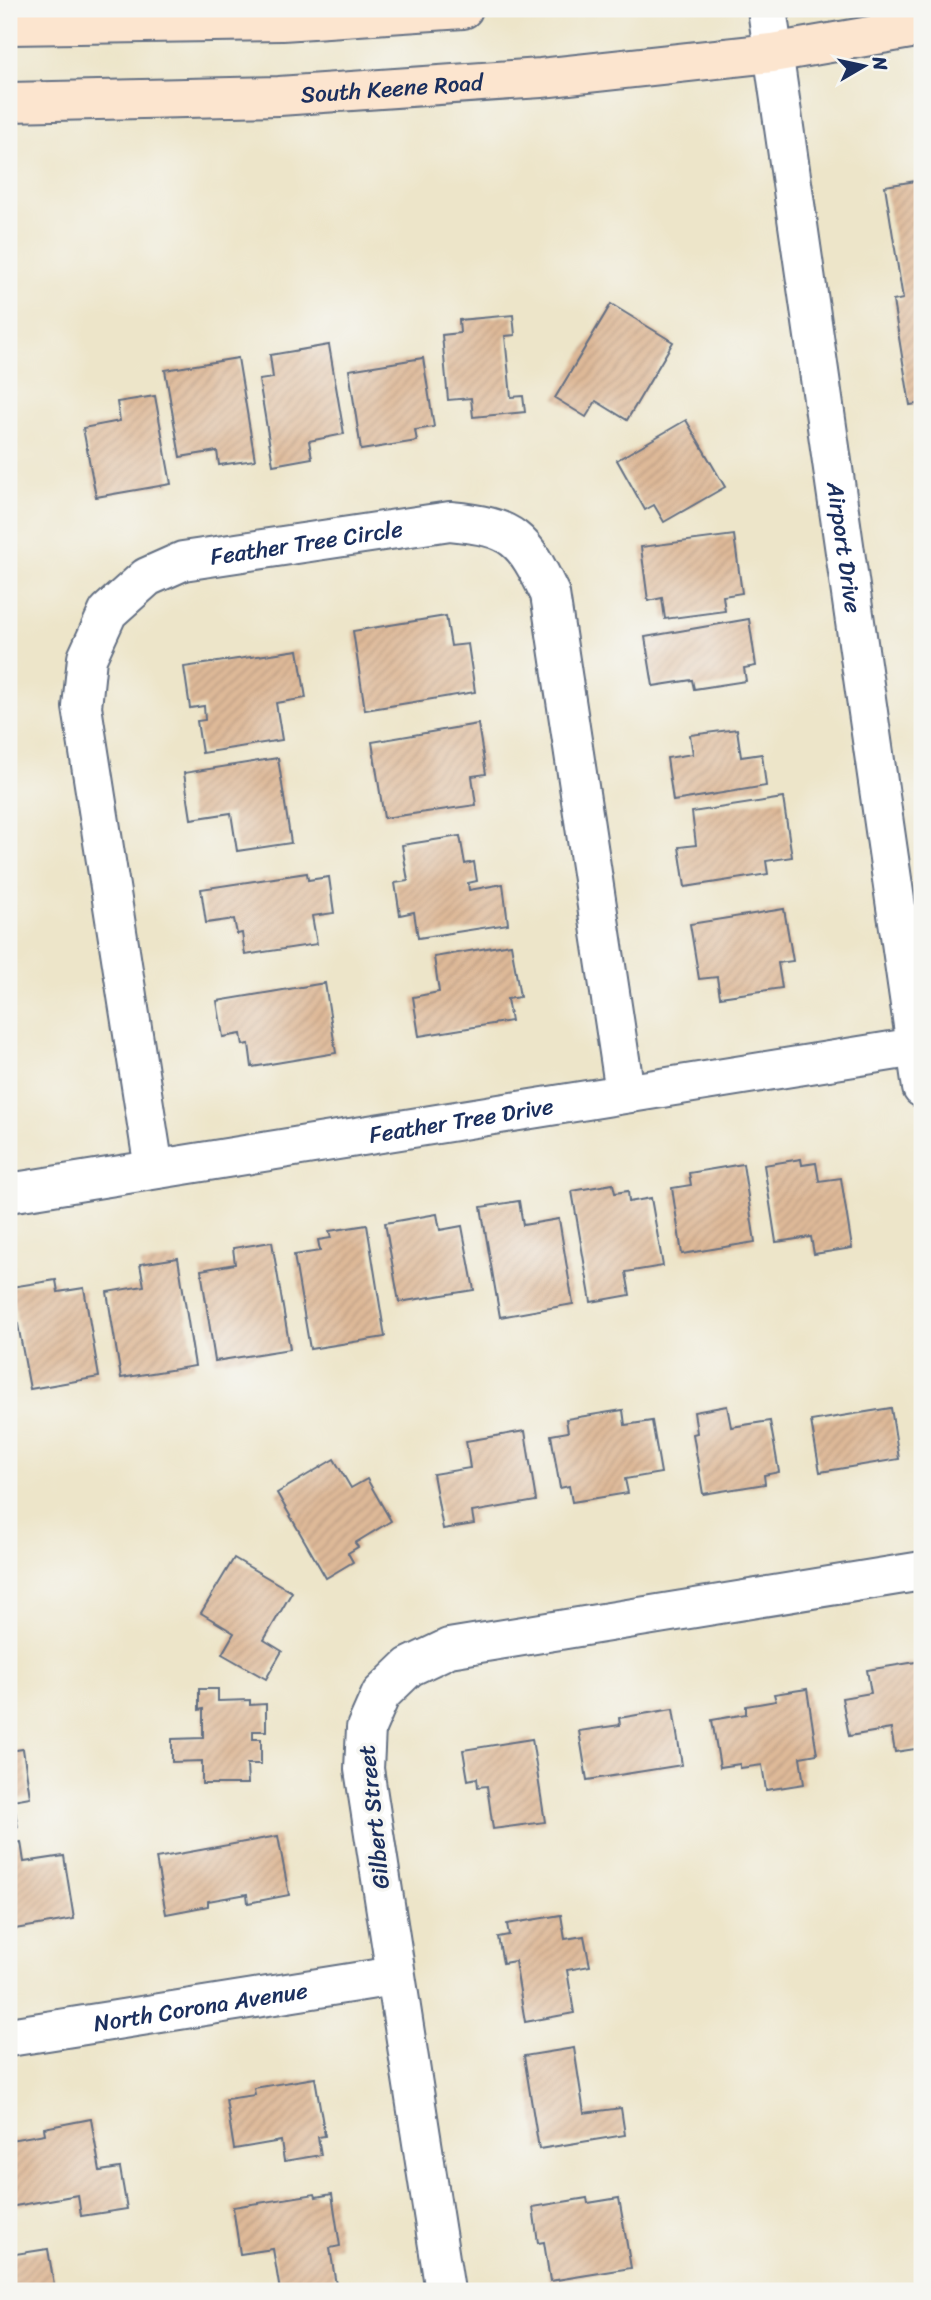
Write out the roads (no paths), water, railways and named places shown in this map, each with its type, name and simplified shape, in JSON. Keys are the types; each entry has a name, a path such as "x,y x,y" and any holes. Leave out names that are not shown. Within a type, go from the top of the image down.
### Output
{"main road":[{"path":"9,25 282,21 463,9"},
{"name":"South Keene Road","path":"9,102 307,94 541,78 772,53 922,27"}],"street":[{"name":"Airport Drive","path":"767,9 922,1088"},
{"name":"Feather Tree Circle","path":"153,1169 82,707 87,658 108,612 147,577 183,561 450,521 485,524 516,538 536,565 550,594 625,1092"},
{"name":"Feather Tree Drive","path":"9,1193 916,1047"},
{"name":"Gilbert Street","path":"445,2291 364,1769 366,1728 381,1694 409,1667 449,1647 922,1571"},
{"name":"North Corona Avenue","path":"9,2037 394,1976"}]}
